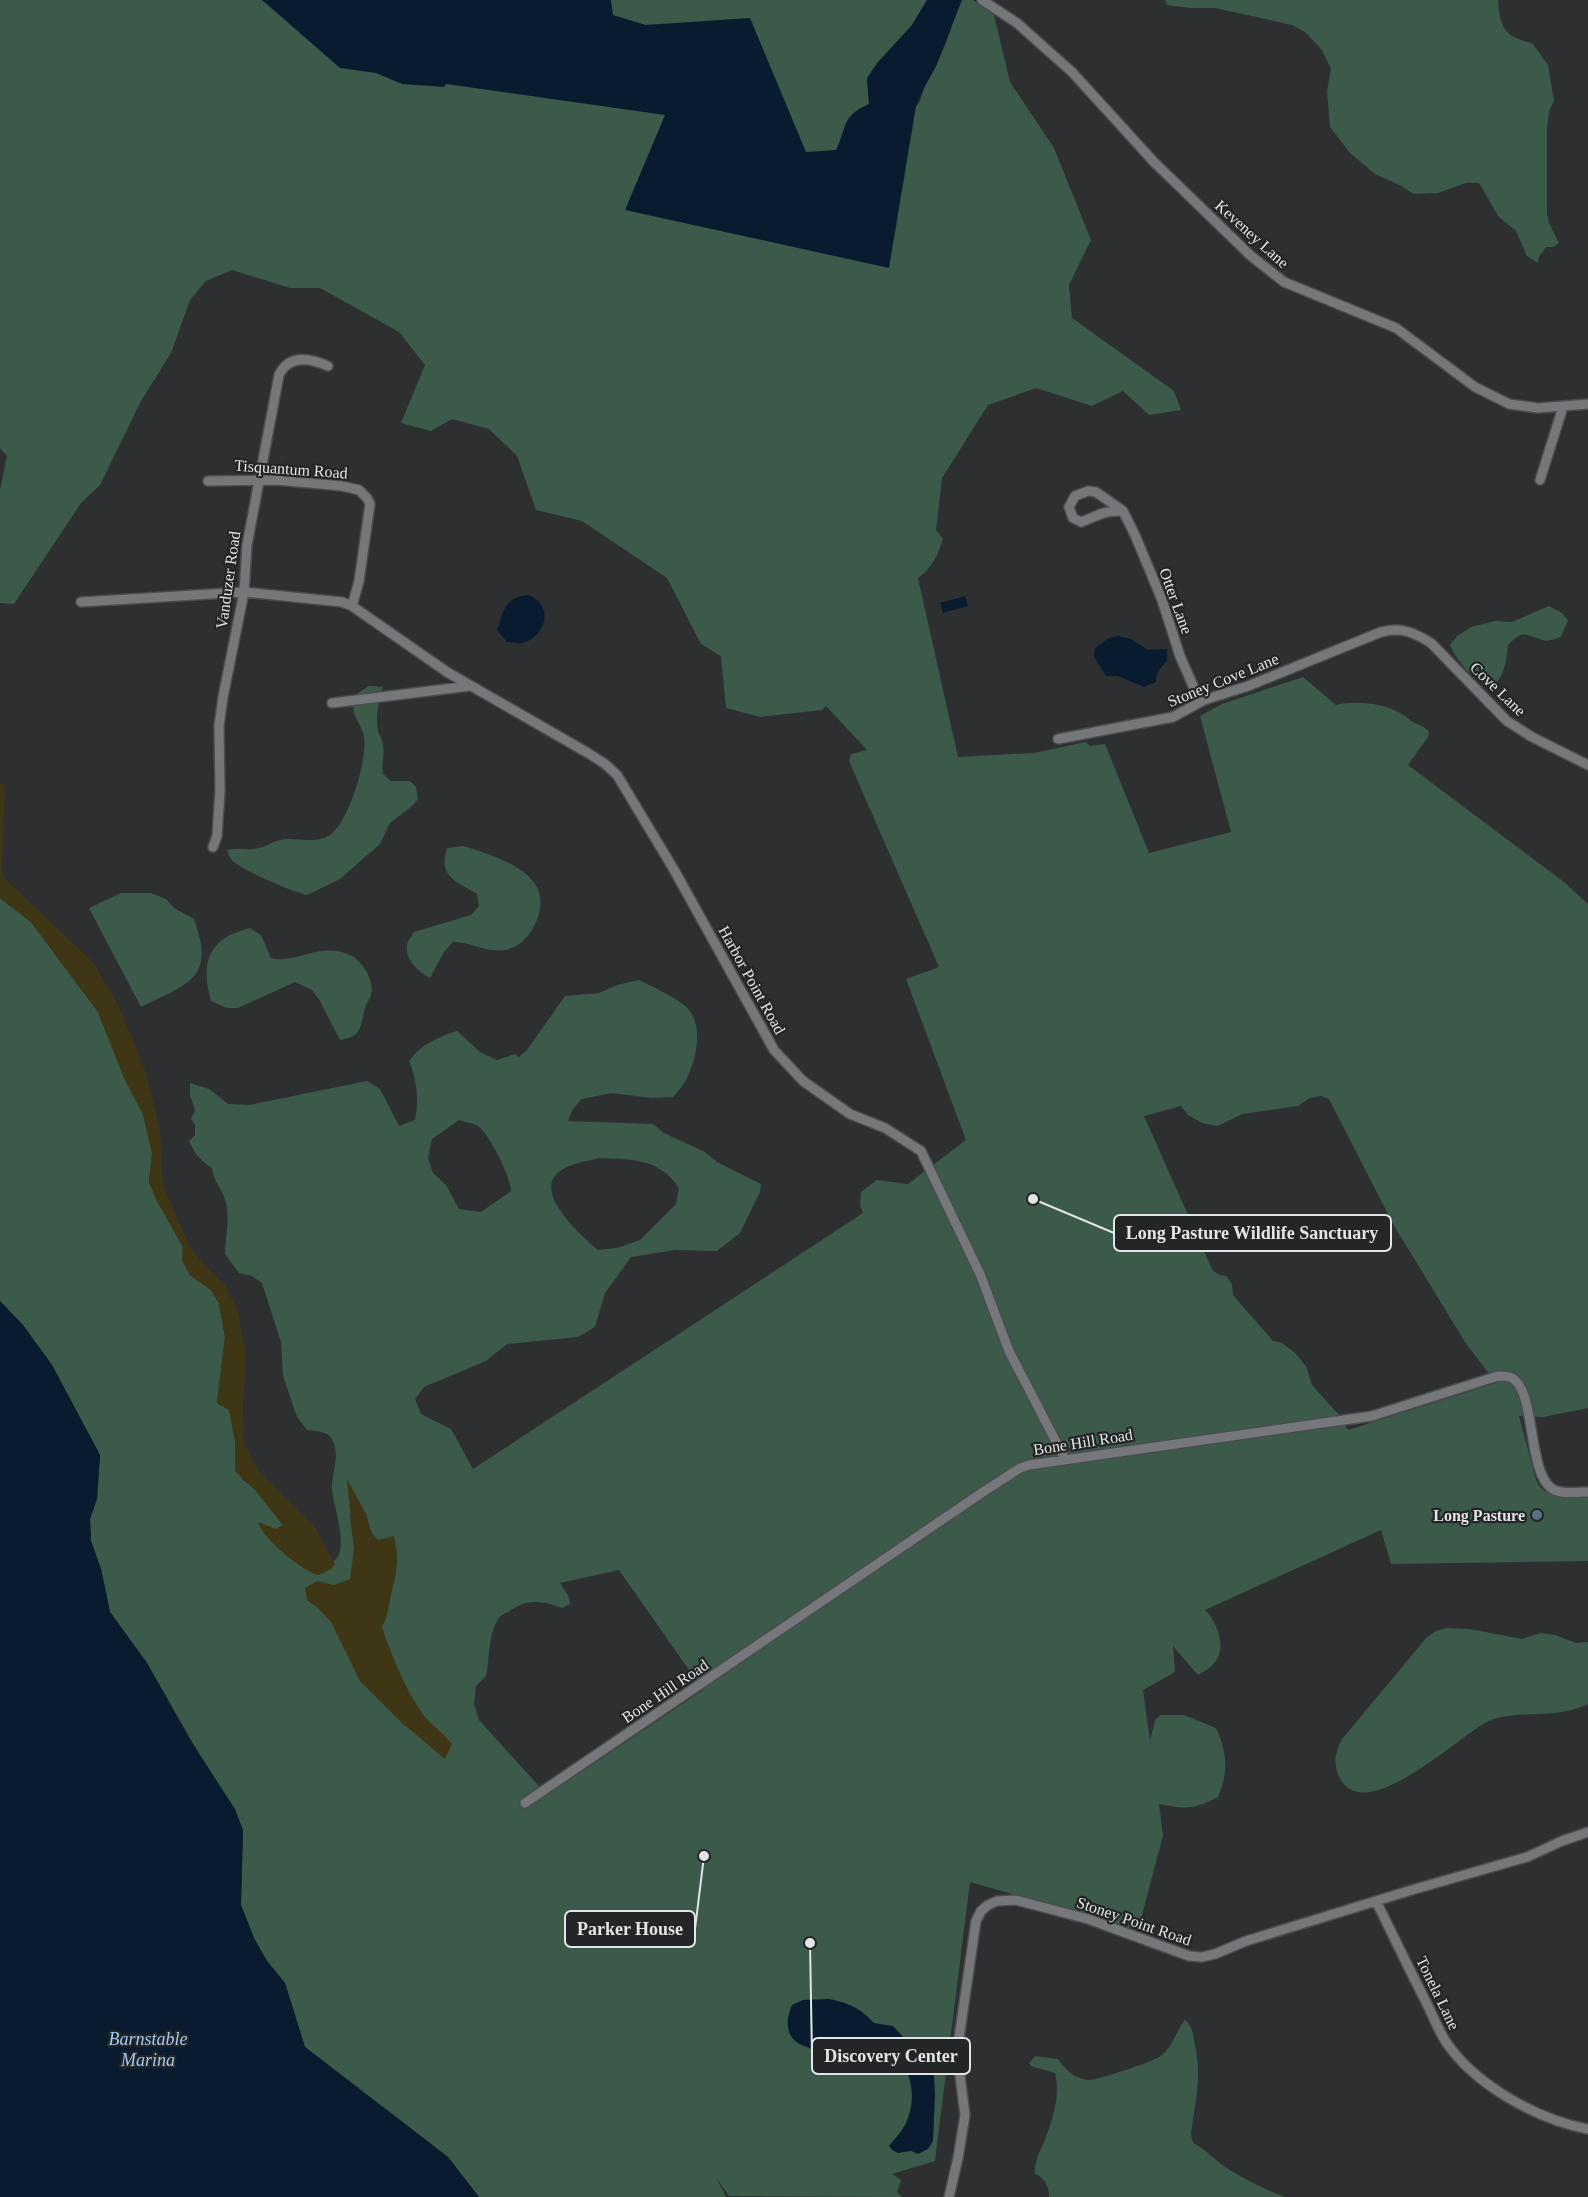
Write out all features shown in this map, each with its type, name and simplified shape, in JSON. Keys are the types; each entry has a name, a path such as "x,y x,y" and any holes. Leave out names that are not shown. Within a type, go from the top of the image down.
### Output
{"street":[{"name":"Keveney Lane","path":"984,1 1017,23 1072,72 1154,162 1264,268 1284,282 1396,328 1457,375 1490,396 1522,407 1563,407 1588,404"},
{"name":"Vanduzer Road","path":"213,847 217,836 220,791 219,726 223,697 244,592 247,546 279,375 282,368 295,360 311,358 328,366"},
{"path":"1540,480 1563,407"},
{"name":"Tisquantum Road","path":"208,481 276,480 342,486 359,490 370,504 366,542 352,606"},
{"name":"Otter Lane","path":"1123,511 1110,510 1081,522 1073,518 1070,507 1075,496 1088,491 1096,492 1123,511 1162,600 1186,670 1198,694 1204,700"},
{"path":"81,602 244,592 342,602 365,613 411,649 470,686"},
{"name":"Stoney Cove Lane","path":"1058,739 1173,717 1204,700 1248,686 1393,629"},
{"name":"Cove Lane","path":"1393,629 1404,629 1416,633 1431,643 1494,710 1520,730 1588,765"},
{"path":"332,703 470,686"},
{"name":"Harbor Point Road","path":"470,686 588,753 617,775 673,868 774,1050 803,1081 850,1114 885,1128 921,1151 980,1274 1009,1351 1065,1459"},
{"name":"Bone Hill Road","path":"525,1803 1020,1468 1065,1459 1372,1416 1498,1376 1510,1377 1520,1386 1543,1477 1550,1487 1558,1491 1588,1492"},
{"name":"Stoney Point Road","path":"948,2197 958,2158 965,2115 957,2052 966,1980 976,1921 981,1911 988,1905 1007,1899 1016,1900 1088,1919 1189,1956 1202,1957 1376,1901 1527,1857 1588,1832"},
{"name":"Tonela Lane","path":"1376,1901 1446,2042 1468,2066 1484,2081 1521,2105 1565,2124 1588,2129"}],"green space":[{"path":"0,0 311,0 449,75 509,46 722,133 856,171 919,103 946,43 959,5 962,0 973,0 994,15 1010,82 1054,148 1091,240 1069,285 1072,318 1174,391 1181,410 1149,415 1123,391 1092,406 1036,388 988,405 942,478 936,530 943,539 934,561 918,578 958,757 1034,753 1086,742 1090,746 1105,744 1149,853 1231,832 1200,716 1222,704 1303,677 1336,705 1361,703 1387,707 1425,728 1429,732 1428,737 1408,765 1564,882 1588,904 1588,1408 1543,1417 1519,1416 1536,1480 1540,1487 1558,1496 1588,1497 1588,1561 1391,1564 1381,1530 1205,1610 1215,1624 1219,1637 1220,1649 1216,1661 1198,1675 1173,1646 1175,1672 1143,1690 1150,1741 1155,1720 1161,1715 1184,1715 1216,1728 1225,1762 1224,1779 1218,1797 1189,1807 1159,1804 1163,1836 1138,1930 970,1882 935,2161 892,2174 901,2180 897,2192 902,2197 729,2196 716,2177 726,2197 479,2197 448,2157 305,2047 285,1983 267,1961 254,1938 241,1905 243,1830 147,1663 110,1612 101,1569 91,1541 90,1519 97,1499 100,1455 52,1365 23,1325 0,1301 0,898 31,922 98,1012 125,1080 143,1114 152,1153 149,1182 183,1247 182,1260 190,1275 211,1290 219,1303 225,1337 217,1403 229,1410 242,1479 255,1489 283,1525 276,1529 276,1546 314,1574 335,1560 340,1551 339,1525 332,1490 336,1458 335,1445 327,1434 307,1430 297,1417 283,1376 281,1342 262,1283 252,1276 239,1273 225,1254 227,1206 212,1168 198,1156 189,1141 195,1135 195,1125 191,1119 195,1110 190,1095 190,1083 209,1089 228,1104 249,1105 367,1081 380,1089 399,1126 415,1120 417,1098 409,1061 424,1046 443,1036 457,1031 480,1052 497,1060 515,1054 519,1057 527,1050 565,996 599,993 617,985 639,980 673,998 691,1012 697,1030 694,1060 683,1086 673,1097 651,1098 612,1093 582,1099 572,1110 568,1121 653,1124 664,1133 705,1152 717,1162 761,1184 760,1192 740,1233 717,1251 675,1250 631,1257 605,1293 595,1327 578,1337 507,1344 486,1361 424,1387 415,1399 421,1414 451,1429 473,1469 863,1213 860,1205 861,1192 877,1180 908,1184 966,1140 906,979 939,967 849,761 851,754 867,750 826,706 822,710 760,717 726,708 721,656 701,644 667,578 582,521 536,510 517,456 489,429 452,419 431,431 401,423 425,365 399,332 320,288 290,288 232,270 206,281 190,300 171,353 141,401 100,485 81,503 14,604 0,603 0,490 7,456 0,448","holes":["1321,1096 1329,1099 1393,1224 1465,1342 1496,1383 1348,1430 1338,1414 1312,1385 1306,1366 1295,1353 1282,1343 1273,1341 1233,1295 1232,1284 1226,1276 1213,1271 1144,1116 1181,1106 1188,1115 1202,1123 1218,1126 1242,1114 1298,1106 1310,1098","459,1120 478,1126 499,1156 511,1191 481,1212 459,1209 446,1185 433,1173 428,1158 432,1139","600,1158 645,1162 672,1178 679,1188 676,1204 640,1240 617,1248 598,1250 562,1213 551,1190 553,1180 560,1171 574,1164","366,1514 371,1532 354,1547 350,1515","619,1570 703,1690 547,1795 479,1720 474,1704 476,1686 487,1672 494,1627 500,1616 521,1605 534,1602 562,1608 570,1604 569,1597 560,1583"]},
{"path":"347,0 927,0 912,25 867,78 869,104 848,119 835,153 820,172 680,35 573,4"},
{"path":"1165,0 1498,0 1500,17 1505,29 1515,38 1532,43 1548,65 1554,101 1549,111 1547,128 1547,214 1559,243 1553,247 1546,247 1538,263 1527,256 1516,231 1498,216 1479,183 1466,183 1438,193 1413,194 1402,186 1375,174 1350,153 1330,127 1327,91 1331,69 1322,50 1305,32 1292,25 1215,8 1167,5"},
{"path":"1549,606 1562,613 1568,620 1561,637 1547,641 1527,635 1517,637 1508,645 1502,674 1491,688 1467,670 1450,645 1457,636 1471,627 1495,621 1512,622"},
{"path":"369,686 383,687 377,720 383,748 383,774 391,781 410,781 416,787 418,799 390,823 380,844 340,879 307,895 267,880 236,864 227,850 258,848 285,839 325,838 337,828 356,789 363,759 364,736 355,715 353,701 357,694"},
{"path":"464,846 511,864 524,873 534,883 540,896 540,911 530,934 512,948 496,950 453,942 444,952 430,978 410,961 407,944 414,932 471,915 479,906 477,894 450,877 445,865 447,848"},
{"path":"121,893 151,893 166,899 174,908 194,919 200,939 202,955 193,977 172,992 141,1007 89,908"},
{"path":"250,928 261,935 271,958 290,958 330,951 352,956 360,963 370,979 372,990 361,1026 356,1034 340,1040 312,990 295,982 238,1008 227,1008 211,1001 207,974 211,953 225,938"},
{"path":"1447,1628 1470,1629 1522,1639 1541,1633 1555,1635 1576,1643 1588,1642 1588,1704 1563,1712 1513,1715 1489,1721 1412,1774 1389,1786 1367,1792 1350,1789 1338,1774 1335,1760 1342,1739 1427,1637"},
{"path":"1185,2020 1192,2031 1198,2068 1191,2134 1193,2143 1234,2172 1285,2197 1049,2197 1046,2183 1035,2174 1035,2170 1055,2108 1057,2082 1055,2073 1031,2066 1029,2063 1035,2056 1058,2059 1074,2075 1088,2080 1102,2077 1138,2066 1162,2055"}],"sand":[{"path":"0,782 5,786 2,872 5,879 93,962 119,1006 145,1070 160,1129 163,1184 188,1244 225,1285 238,1311 246,1356 243,1407 244,1443 258,1470 314,1526 335,1564 331,1569 319,1575 303,1568 267,1537 258,1522 276,1529 283,1525 255,1490 235,1471 235,1437 229,1410 217,1403 225,1337 219,1303 211,1290 190,1275 182,1260 183,1247 149,1182 152,1153 143,1114 125,1080 98,1012 31,922 0,898"},
{"path":"347,1479 366,1514 371,1532 378,1540 394,1536 397,1568 388,1613 382,1627 412,1697 425,1717 452,1744 445,1759 401,1722 360,1681 331,1622 307,1600 305,1588 317,1581 334,1585 350,1579 354,1549"}],"water":[{"path":"262,0 611,0 613,15 645,25 750,18 806,152 836,150 846,122 854,113 869,104 867,78 877,63 912,25 927,0 962,0 936,66 916,106 889,268 625,210 665,115 446,84 444,87 402,84 376,73 340,68"},
{"path":"528,595 542,606 544,620 542,628 530,640 520,643 507,642 497,630 506,606 514,599"},
{"path":"965,596 968,606 943,613 940,603"},
{"path":"1118,636 1131,639 1148,650 1167,649 1167,661 1158,673 1156,682 1144,687 1118,676 1106,676 1094,657 1095,648 1109,638"},
{"name":"Barnstable Marina","path":"0,1301 23,1325 52,1365 100,1455 97,1499 90,1519 91,1541 101,1569 110,1612 147,1663 189,1738 235,1809 243,1830 241,1905 254,1938 267,1961 285,1983 305,2047 448,2157 479,2197 0,2197"},
{"path":"829,1999 854,2007 874,2023 893,2026 934,2076 933,2141 928,2149 918,2154 911,2151 898,2153 889,2146 906,2123 912,2097 907,2072 892,2052 881,2046 867,2043 815,2050 793,2039 788,2029 788,2017 792,2005 803,2000"}],"place":[{"name":"Long Pasture Wildlife Sanctuary","path":"1033,1199"},
{"name":"Long Pasture","path":"1537,1515"},
{"name":"Parker House","path":"704,1856"},
{"name":"Discovery Center","path":"810,1943"}]}
